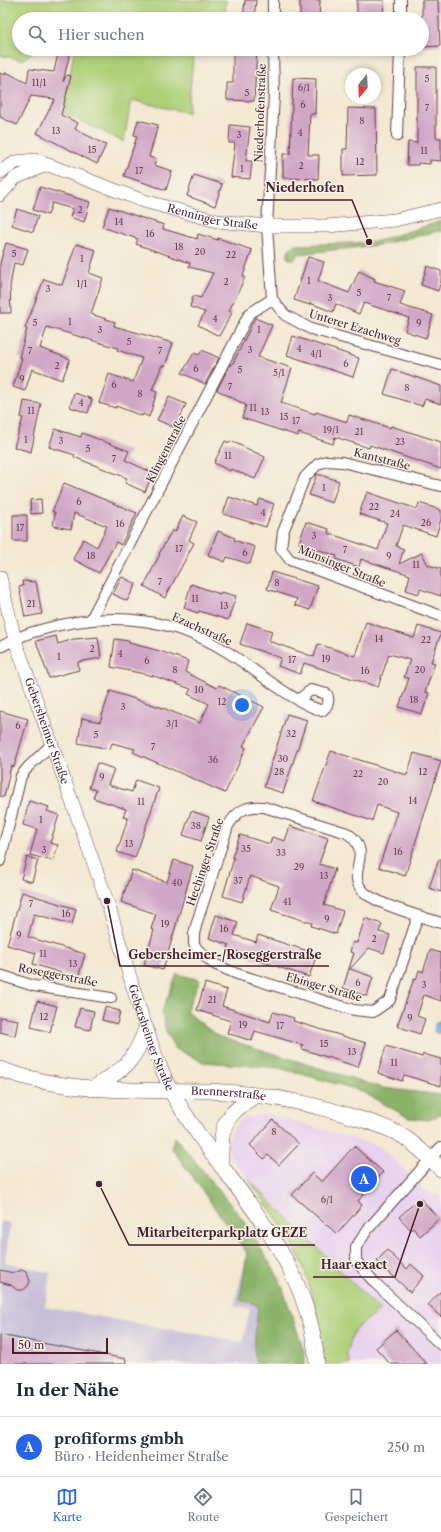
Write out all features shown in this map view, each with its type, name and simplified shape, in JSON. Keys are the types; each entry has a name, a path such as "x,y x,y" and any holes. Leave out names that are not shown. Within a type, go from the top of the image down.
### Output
{"main road":[{"path":"92,1089 128,1064 136,1055 146,1029"},
{"name":"Brennerstraße","path":"0,1069 27,1078 92,1089 256,1095 301,1102 368,1122 399,1134 436,1164"},
{"name":"Gebersheimer Straße","path":"171,1091 193,1127 269,1231 296,1278 310,1318 318,1364"},
{"path":"221,1166 221,1136 226,1120 239,1106 256,1095"}],"street":[{"path":"274,0 274,12"},
{"path":"401,0 401,12"},
{"name":"Niederhofenstraße","path":"267,226 274,95 274,56"},
{"path":"397,136 400,56"},
{"name":"Renninger Straße","path":"2,167 16,162 35,160 144,201 210,219 267,226 327,226 395,220 441,209"},
{"path":"0,195 15,178 46,165"},
{"path":"2,167 15,178"},
{"path":"267,226 272,299"},
{"name":"Unterer Ezachweg","path":"272,299 285,315 311,328 441,365"},
{"name":"Klingenstraße","path":"91,619 249,314 272,299"},
{"name":"Kantstraße","path":"318,464 327,461 342,462 441,486"},
{"name":"Münsinger Straße","path":"318,464 306,477 282,532 281,548 290,560 441,616"},
{"name":"Gebersheimer Straße","path":"0,577 15,640 107,901 146,1029 171,1091"},
{"name":"Ezachstraße","path":"0,647 32,632 91,619 131,618 170,626 227,652 298,700"},
{"path":"0,860 21,776 28,767 52,744"},
{"name":"Hechinger Straße","path":"197,922 228,826 234,816 242,810 250,806 256,806 264,807 347,833 354,838 360,850 357,875 358,884 363,891 372,898 418,916 441,923"},
{"name":"Ebinger Straße","path":"197,922 194,934 194,944 196,950 214,964 237,974 354,1010 373,1012 390,1000 418,916"},
{"name":"Roseggerstraße","path":"0,975 34,986 111,998"},
{"path":"441,1147 436,1164 368,1229 356,1247 356,1262 375,1283 441,1346"}],"shaded area":[{"path":"269,1114 379,1146 413,1178 423,1190 441,1197 441,1364 350,1364 347,1353 354,1330 379,1311 249,1180 231,1157 226,1142 242,1118"},
{"path":"0,1221 10,1223 5,1262 51,1273 45,1307 243,1342 250,1309 234,1306 244,1265 240,1300 258,1305 254,1347 256,1364 0,1364"}],"green space":[{"path":"0,0 226,0 225,12 12,12 12,56 27,56 22,60 0,55"},
{"path":"73,56 193,56 188,113 131,100 124,142 64,113"},
{"path":"441,221 441,233 439,231 379,245 298,254 294,260 287,258 289,249 296,245 374,242"},
{"path":"177,974 200,980 186,1011 217,1036 383,1088 441,1095 441,1114 429,1120 409,1118 359,1090 279,1068 203,1062 175,1049 166,1032 162,1011"},
{"path":"175,1137 245,1222 280,1280 305,1354 305,1364 256,1364 254,1347 258,1305 240,1300 247,1253 171,1147"},
{"path":"249,1180 380,1310 354,1330 347,1353 350,1364 324,1364 316,1314 303,1266 286,1232"}],"water":[{"path":"441,1020 441,1034 434,1032 435,1024"}],"building":[{"path":"245,0 256,0 255,12 244,12"},
{"path":"300,0 320,0 319,12 300,12"},
{"path":"357,0 384,0 383,12 357,12"},
{"path":"422,0 438,0 440,46 429,47 429,12 422,12"},
{"path":"57,56 69,56 63,82 67,75 71,76 61,115 78,123 75,129 106,145 97,164 37,133 55,99 31,96 17,125 0,117 0,73 5,75 6,72 27,83 29,69 54,72"},
{"path":"233,56 257,56 254,101 227,100 227,83 233,83"},
{"path":"417,67 436,67 436,138 441,138 441,161 430,160 430,164 418,163 418,165 407,165 408,142 417,143"},
{"path":"293,78 316,79 315,114 310,114 308,155 319,155 318,179 283,178 283,154 290,154"},
{"path":"348,108 376,109 377,175 343,176 343,149 347,149"},
{"path":"138,120 158,125 149,157 156,159 154,165 172,171 166,190 124,176 137,136 134,135"},
{"path":"230,125 250,127 246,161 252,161 250,179 231,177 235,143 229,143"},
{"path":"194,175 222,184 215,206 187,196"},
{"path":"40,187 90,202 84,222 70,217 73,209 52,203 48,215 33,210"},
{"path":"109,207 164,225 163,229 197,239 198,234 218,240 218,238 252,250 243,276 245,277 229,311 232,313 219,336 198,325 205,312 190,307 193,296 201,298 213,273 189,267 190,263 136,244 138,239 102,227"},
{"path":"17,209 38,216 33,232 12,225"},
{"path":"6,243 28,249 23,265 14,263 10,286 11,313 0,313 0,263"},
{"path":"76,244 96,250 89,273 103,278 91,314 115,322 114,326 173,343 165,366 162,365 152,390 157,392 149,417 143,414 142,416 116,406 116,408 99,403 109,374 133,382 142,358 117,350 118,348 47,327 40,348 70,359 62,380 32,369 25,391 13,387 22,358 19,357 27,329 25,328 44,279 62,285"},
{"path":"308,257 324,262 318,281 349,293 359,271 375,279 374,281 405,291 400,305 433,315 426,338 405,331 409,318 364,303 359,314 336,304 333,312 310,303 310,305 294,300"},
{"path":"427,266 441,271 441,281 438,291 421,285"},
{"path":"255,318 272,325 258,357 292,368 281,403 347,422 349,415 390,428 391,426 441,442 441,469 370,445 369,448 335,437 333,444 299,433 298,436 242,418 246,405 217,390 230,364 232,365"},
{"path":"293,336 359,358 353,377 287,355"},
{"path":"202,350 219,358 205,384 182,373 194,353 199,355"},
{"path":"392,369 441,386 441,404 425,399 422,406 384,394"},
{"path":"74,393 92,399 88,413 70,407"},
{"path":"169,397 186,404 176,428 157,420"},
{"path":"24,401 41,404 31,452 14,447 23,418 21,418"},
{"path":"55,429 81,437 82,433 129,451 125,460 153,473 145,492 125,483 127,478 74,457 75,455 49,447"},
{"path":"225,441 230,443 231,441 265,457 255,479 231,469 230,471 214,463"},
{"path":"317,474 339,481 332,503 309,495"},
{"path":"64,483 137,513 121,545 116,542 99,573 73,559 83,539 97,547 107,526 74,513 71,529 53,526 55,512 52,512"},
{"path":"367,492 417,509 419,503 441,510 441,519 436,536 403,525 396,546 404,549 399,564 422,553 428,565 441,569 441,596 420,589 419,594 406,590 410,575 361,559 359,567 336,559 337,556 299,543 306,522 329,529 328,533 378,550 387,523 359,514"},
{"path":"229,497 257,506 260,499 274,504 266,527 223,514"},
{"path":"41,499 42,513 31,514 30,500"},
{"path":"13,515 27,515 27,541 13,541"},
{"path":"183,516 197,522 189,540 194,543 165,598 144,586 172,530 175,532"},
{"path":"218,531 235,538 234,540 255,547 250,564 227,557 225,562 208,555"},
{"path":"272,572 318,586 310,610 295,605 297,599 267,589"},
{"path":"122,577 136,584 127,601 113,594"},
{"path":"22,581 36,582 42,614 25,617 19,587 23,586"},
{"path":"191,584 220,594 221,592 236,596 228,620 184,608"},
{"path":"366,622 414,638 418,626 441,633 431,662 435,663 425,692 429,693 422,714 399,707 409,678 404,677 410,660 389,654 378,687 304,663 300,674 278,666 281,658 240,644 247,623 272,631 269,641 314,657 318,644 355,656"},
{"path":"56,636 58,644 74,639 98,637 101,658 78,662 79,670 49,678 36,641"},
{"path":"115,639 129,641 129,643 160,651 188,661 185,672 217,688 219,685 264,707 243,746 246,748 225,793 133,752 135,749 112,743 110,749 78,743 82,718 100,722 110,691 163,708 200,723 209,704 188,694 191,689 154,676 111,667"},
{"path":"0,711 28,719 14,767 11,766 4,797 0,796"},
{"path":"287,714 307,720 283,793 264,787"},
{"path":"331,751 407,775 414,753 441,761 405,876 379,867 397,812 377,805 372,821 313,801"},
{"path":"97,763 114,769 108,785 132,792 136,780 159,788 135,858 117,852 128,818 123,817 126,809 93,798 96,790 89,788"},
{"path":"29,801 49,807 47,811 59,815 50,843 58,845 53,861 30,855 37,829 23,825"},
{"path":"191,811 209,817 201,841 183,835"},
{"path":"290,826 328,838 319,864 335,869 324,905 343,911 336,934 311,926 312,923 271,910 279,886 250,876 242,902 223,896 234,858 232,857 240,835 270,844 272,837 285,841"},
{"path":"27,857 38,860 32,882 21,879"},
{"path":"439,859 441,859 441,892 429,888"},
{"path":"174,860 193,866 163,970 144,965 154,930 151,929 156,914 121,902 132,870 167,882"},
{"path":"22,892 76,909 72,924 34,914 28,937 85,954 78,978 33,964 36,953 7,945"},
{"path":"216,915 238,922 234,935 256,942 258,935 317,954 309,977 251,958 251,956 228,949 229,945 209,938"},
{"path":"365,918 382,924 379,932 390,935 384,953 369,948 350,969 373,977 367,996 343,988 354,953 350,952 353,942 357,943"},
{"path":"430,950 441,953 441,1001 424,995 417,1016 425,1019 420,1034 397,1026 414,979 416,980 419,970 423,972"},
{"path":"205,983 227,990 222,1006 270,1022 273,1012 294,1018 293,1021 366,1043 358,1067 302,1049 303,1045 255,1031 252,1041 227,1033 231,1021 197,1010"},
{"path":"37,1001 57,1006 50,1032 31,1027"},
{"path":"105,1007 120,1011 117,1024 102,1020"},
{"path":"80,1008 94,1011 90,1030 75,1027"},
{"path":"0,1017 18,1020 15,1036 0,1032"},
{"path":"386,1046 422,1057 423,1054 441,1059 441,1086 404,1075 402,1081 378,1073"},
{"path":"273,1120 299,1144 279,1165 268,1155 264,1159 250,1145"},
{"path":"354,1146 383,1172 358,1201 362,1205 337,1234 292,1195 312,1173 322,1182"},
{"path":"420,1198 439,1219 420,1236 413,1228 411,1230 399,1217"},
{"path":"387,1250 407,1269 411,1264 424,1276 410,1292 377,1261"},
{"path":"0,1270 14,1273 22,1270 27,1273 30,1281 28,1286 23,1290 17,1290 11,1285 0,1282"},
{"path":"441,1291 441,1317 428,1305"},
{"path":"396,1330 427,1364 390,1364 376,1348"},
{"path":"0,1335 126,1359 125,1364 0,1364"}],"place":[{"name":"Niederhofen","path":"369,242"},
{"name":"Gebersheimer-/Roseggerstraße","path":"107,901"},
{"name":"profiforms gmbh","path":"364,1179"},
{"name":"Mitarbeiterparkplatz GEZE","path":"99,1184"},
{"name":"Haar exact","path":"420,1204"}]}
